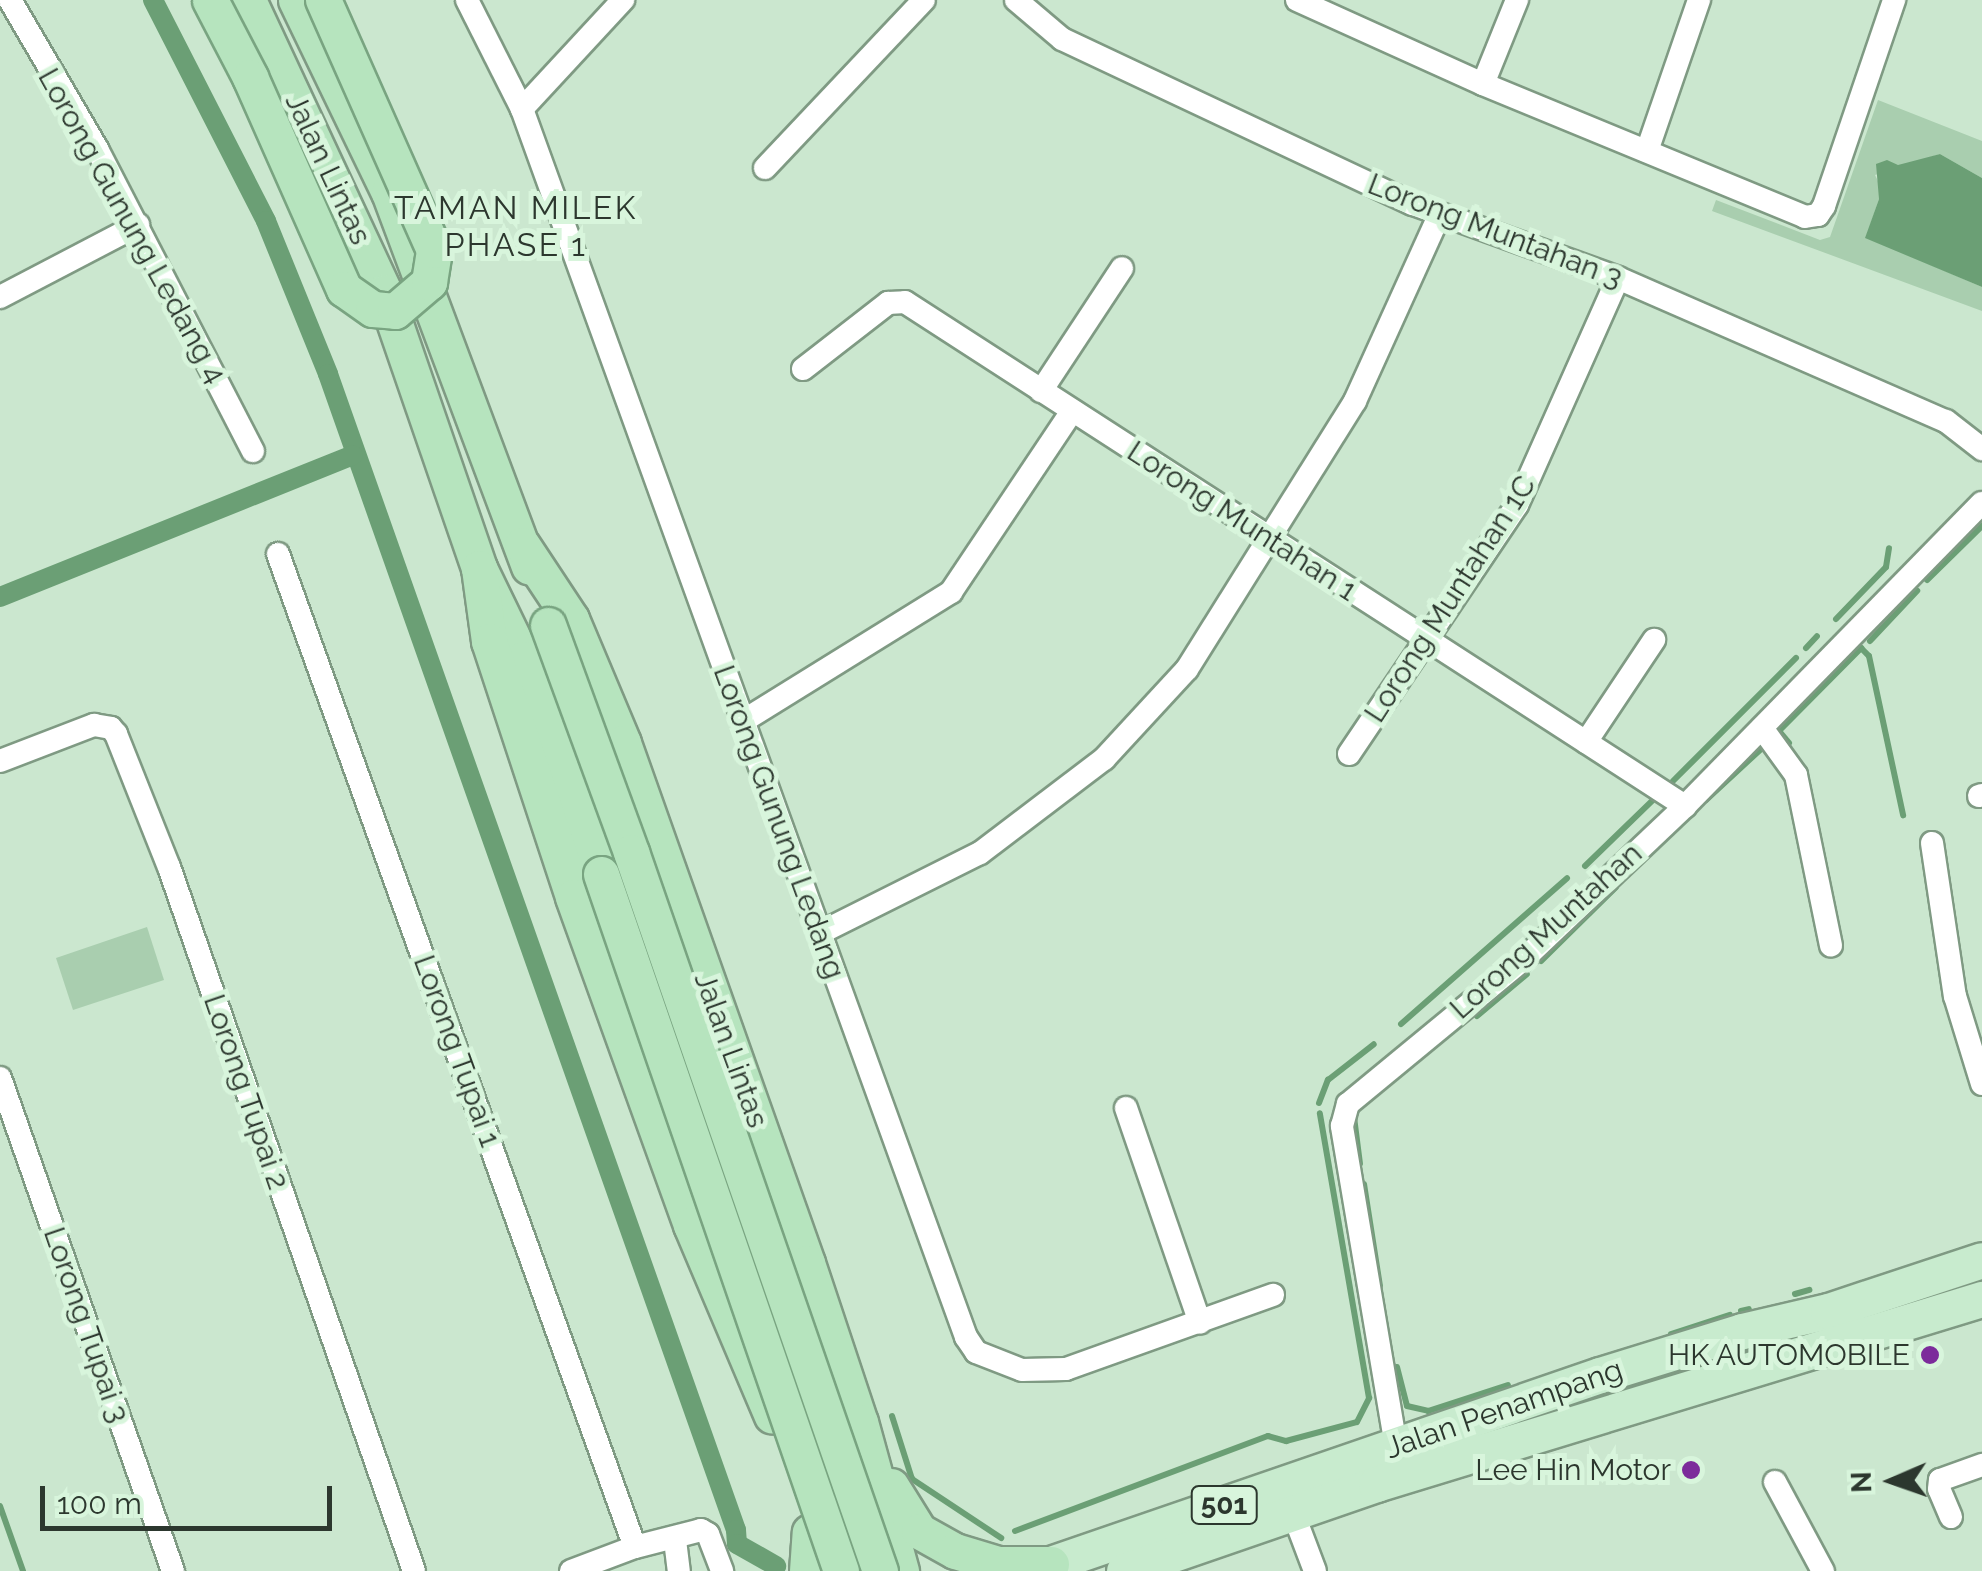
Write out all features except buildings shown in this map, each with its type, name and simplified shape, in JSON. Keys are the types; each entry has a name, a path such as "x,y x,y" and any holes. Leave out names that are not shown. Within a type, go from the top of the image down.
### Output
{"highway":[{"path":"210,0 250,76 344,289 373,309 396,312 429,282 434,250 323,0"},
{"name":"Jalan Lintas","path":"248,0 384,292 479,568 523,659 841,1571"},
{"name":"Jalan Lintas","path":"296,0 389,192 522,546 880,1571"},
{"name":"Jalan Lintas","path":"522,546 570,620 623,744 860,1422 901,1571"},
{"name":"Jalan Lintas","path":"479,568 489,641 573,897 691,1225 775,1422 826,1571"},
{"path":"860,1422 904,1514 919,1530 955,1551 998,1564 1040,1567"},
{"path":"810,1532 826,1555 841,1560 854,1557 866,1547 882,1502"},
{"path":"806,1571 810,1532"}],"main road":[{"name":"Jalan Penampang","path":"1040,1567 1600,1375 1975,1265"},
{"name":"Jalan Penampang","path":"1124,1571 1292,1510 1982,1299"}],"street":[{"name":"Lorong Gunung Ledang 4","path":"10,0 138,226 253,451"},
{"name":"Lorong Gunung Ledang","path":"467,0 522,109 966,1337 976,1352 1022,1370 1066,1369 1273,1295"},
{"path":"522,109 623,0"},
{"path":"765,168 924,0"},
{"name":"Lorong Muntahan 3","path":"1016,0 1062,40 1440,214 1618,278 1946,421 1982,449"},
{"path":"1297,0 1483,84 1805,217 1818,214 1894,0"},
{"path":"1483,84 1517,0"},
{"path":"1647,151 1700,0"},
{"path":"820,934 980,854 1104,759 1187,669 1355,400 1440,214"},
{"path":"0,297 138,226"},
{"path":"1041,391 1122,268"},
{"name":"Lorong Muntahan 1C","path":"1349,754 1429,642 1517,505 1618,278"},
{"name":"Lorong Muntahan 1","path":"803,369 896,300 1685,806"},
{"path":"743,721 951,592 1072,411"},
{"name":"Lorong Muntahan","path":"1396,1446 1342,1126 1348,1104 1524,959 1685,806 1982,502"},
{"name":"Lorong Tupai 1","path":"278,554 635,1547"},
{"path":"1586,742 1654,640"},
{"name":"Lorong Tupai 2","path":"0,761 94,725 111,728 116,734 169,867 414,1571"},
{"path":"1762,728 1796,774 1831,945"},
{"path":"1932,843 1955,996 1982,1084"},
{"name":"Lorong Tupai 3","path":"0,1078 173,1571"},
{"path":"1126,1108 1200,1322"},
{"path":"1951,1517 1939,1490 1940,1480 1982,1465"},
{"path":"1775,1482 1823,1571"},
{"path":"1292,1510 1316,1571"},
{"path":"571,1571 635,1547 704,1531 722,1571"},
{"path":"675,1540 680,1571"}],"shaded area":[{"path":"1878,100 1982,141 1982,178 1940,154 1875,175 1880,185 1879,199 1866,237 1982,287 1982,311 1712,211 1716,200 1820,240 1830,237"},
{"path":"1940,154 1982,178 1982,287 1865,238 1879,199 1876,164 1887,160 1898,165"},
{"path":"147,927 164,980 73,1010 56,958"}],"waterway":[{"path":"153,0 266,221 328,374 736,1530 737,1544 776,1566"},
{"path":"0,597 353,455"},
{"path":"1927,580 1982,526"},
{"path":"1836,619 1886,567 1889,548"},
{"path":"1870,641 1917,591"},
{"path":"1806,648 1817,636"},
{"path":"1789,743 1779,731 1861,648 1869,656 1903,815"},
{"path":"1673,781 1796,658"},
{"path":"1706,800 1760,750"},
{"path":"1585,866 1657,796"},
{"path":"1401,1024 1567,878"},
{"path":"1541,961 1616,887"},
{"path":"1477,1016 1527,974"},
{"path":"1319,1103 1328,1080 1374,1044"},
{"path":"1015,1531 1268,1436 1286,1441 1357,1422 1369,1398 1320,1113"},
{"path":"1354,1117 1360,1164"},
{"path":"1364,1184 1380,1286"},
{"path":"1795,1294 1809,1290"},
{"path":"1741,1311 1749,1309"},
{"path":"1671,1334 1730,1315"},
{"path":"1397,1367 1407,1406 1428,1411 1508,1385"},
{"path":"892,1416 912,1479"},
{"path":"901,1483 912,1479 1001,1538"},
{"path":"0,1506 23,1571"}],"place":[{"name":"HK AUTOMOBILE","path":"1930,1355"},
{"name":"Lee Hin Motor","path":"1691,1470"}],"district":[{"name":"TAMAN MILEK PHASE 1","path":"516,228"}]}
